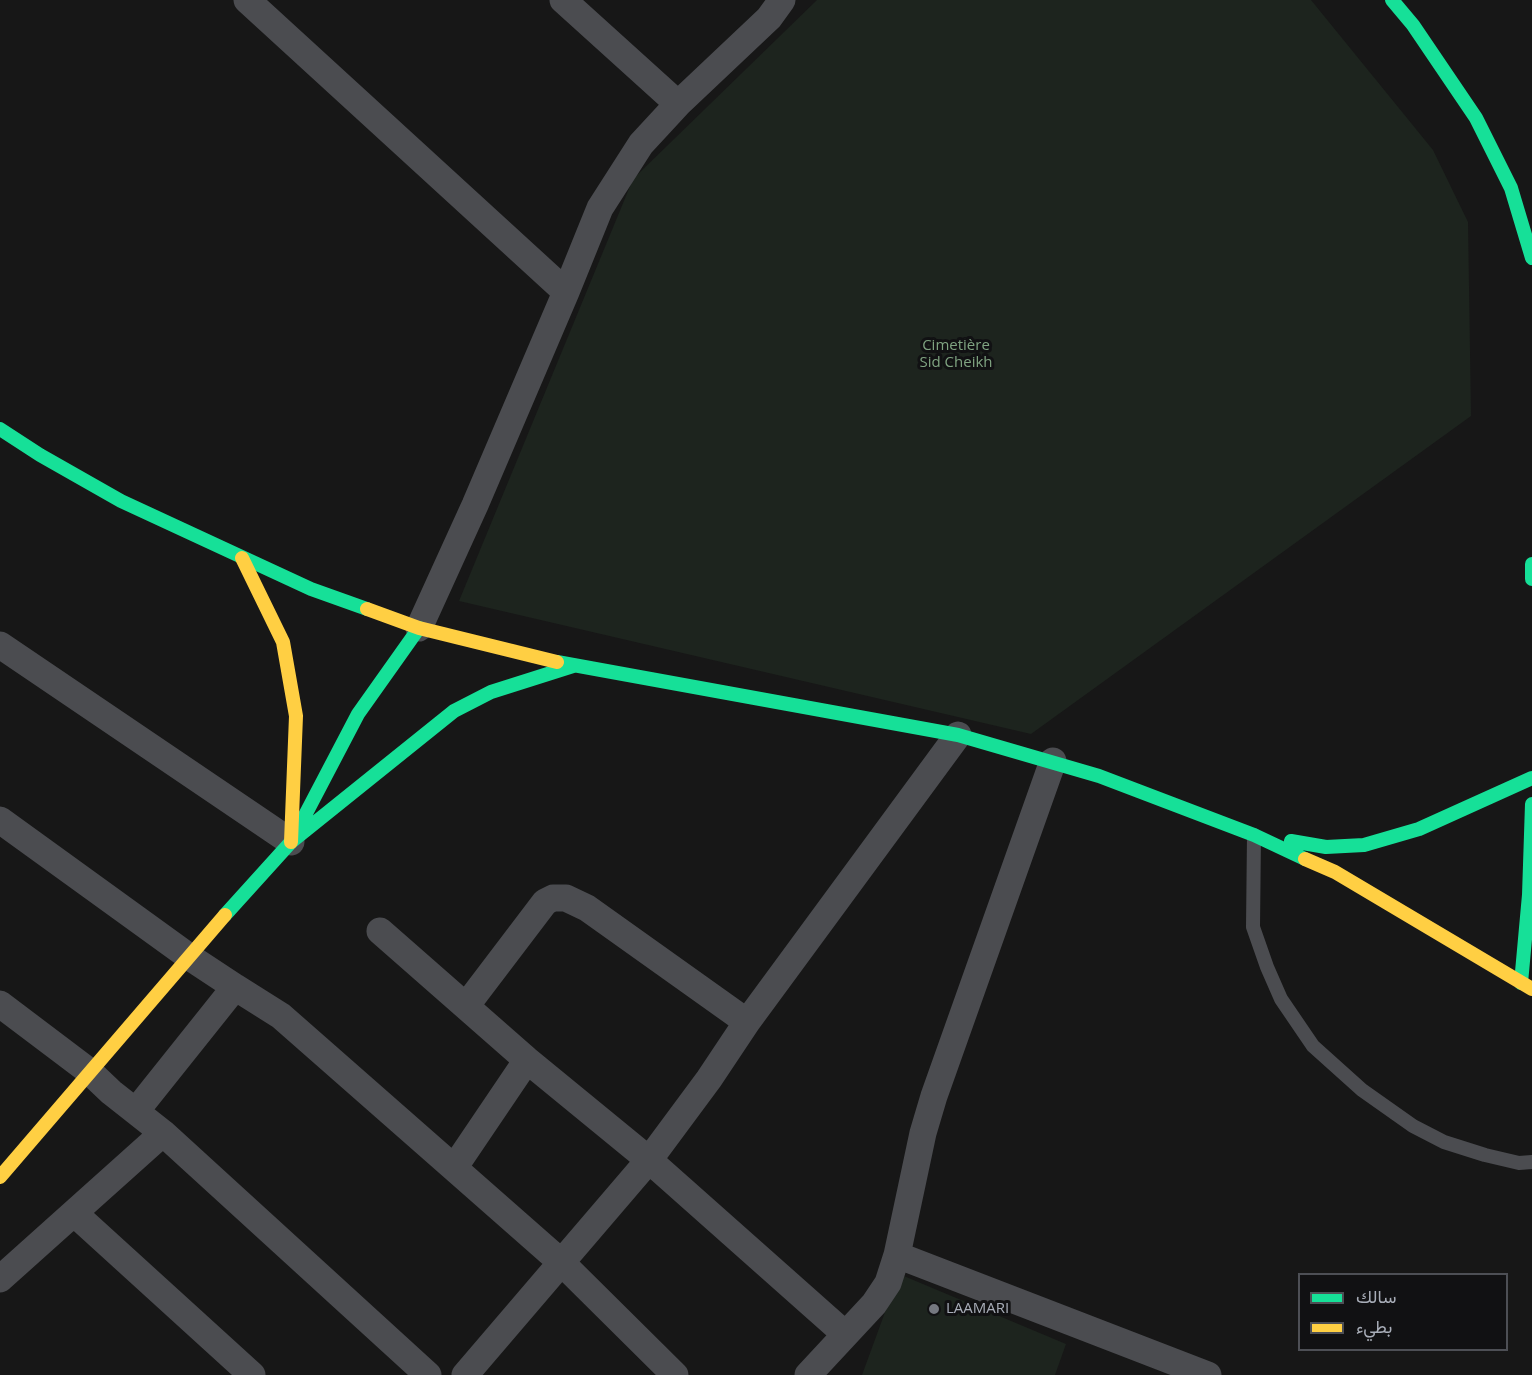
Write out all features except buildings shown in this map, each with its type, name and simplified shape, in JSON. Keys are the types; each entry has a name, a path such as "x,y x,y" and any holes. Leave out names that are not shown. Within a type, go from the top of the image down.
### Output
{"main road":[{"path":"1392,0 1413,25 1476,118 1511,188 1532,258"},
{"path":"0,429 40,455 121,501 311,589 419,628 575,666 958,735 1099,776 1254,835 1335,872 1527,986 1532,804"},
{"path":"242,558 283,642 287,663 296,716 291,842"},
{"path":"1532,564 1532,579"},
{"path":"291,842 358,714 419,628"},
{"path":"0,1177 188,956 291,842 454,711 491,692 575,666"},
{"path":"1254,835 1326,847 1364,845 1419,829 1532,778"}],"street":[{"path":"247,0 566,292"},
{"path":"563,0 678,104"},
{"path":"419,628 475,505 600,208 641,144 678,104 769,18 782,0"},
{"path":"0,645 291,842"},
{"path":"465,1375 649,1160 747,1022 958,735"},
{"path":"808,1375 874,1304 888,1283 897,1255 922,1133 934,1095 1053,762"},
{"path":"0,820 188,956 281,1016 562,1263 675,1375"},
{"path":"466,1006 545,902 553,898 566,898 587,908 747,1022"},
{"path":"380,931 527,1060 649,1160 845,1334"},
{"path":"136,1111 234,987"},
{"path":"0,1004 90,1072 163,1133 428,1375"},
{"path":"454,1168 527,1060"},
{"path":"0,1279 163,1133"},
{"path":"74,1213 252,1375"},
{"path":"897,1255 1208,1375"}],"lane":[{"path":"1254,835 1252,927 1281,999 1313,1046 1362,1090 1423,1132 1444,1142 1485,1155 1519,1163 1532,1162"}],"green space":[{"name":"Cimetière Sid Cheikh","path":"817,0 1311,0 1433,150 1468,222 1471,416 1031,734 459,601 633,179"},
{"name":"LAAMARI","path":"899,1274 1066,1344 1055,1375 862,1375"}],"traffic: fast":[{"path":"1392,0 1413,25 1476,118 1511,188 1532,258"},
{"path":"0,429 40,455 121,501 311,589 367,609"},
{"path":"1532,564 1532,579"},
{"path":"225,915 291,842 358,714 419,628"},
{"path":"557,662 958,735 1099,776 1254,835 1305,859"},
{"path":"291,842 454,711 491,692 573,666"},
{"path":"1291,841 1326,847 1364,845 1419,829 1532,778"},
{"path":"1521,983 1529,895 1532,804"}],"traffic: slow":[{"path":"242,558 283,642 296,716 291,842"},
{"path":"367,609 419,628 557,662"},
{"path":"1305,859 1335,872 1532,989"},
{"path":"0,1177 225,915"}],"place":[{"name":"LAAMARI","path":"934,1309"}]}
